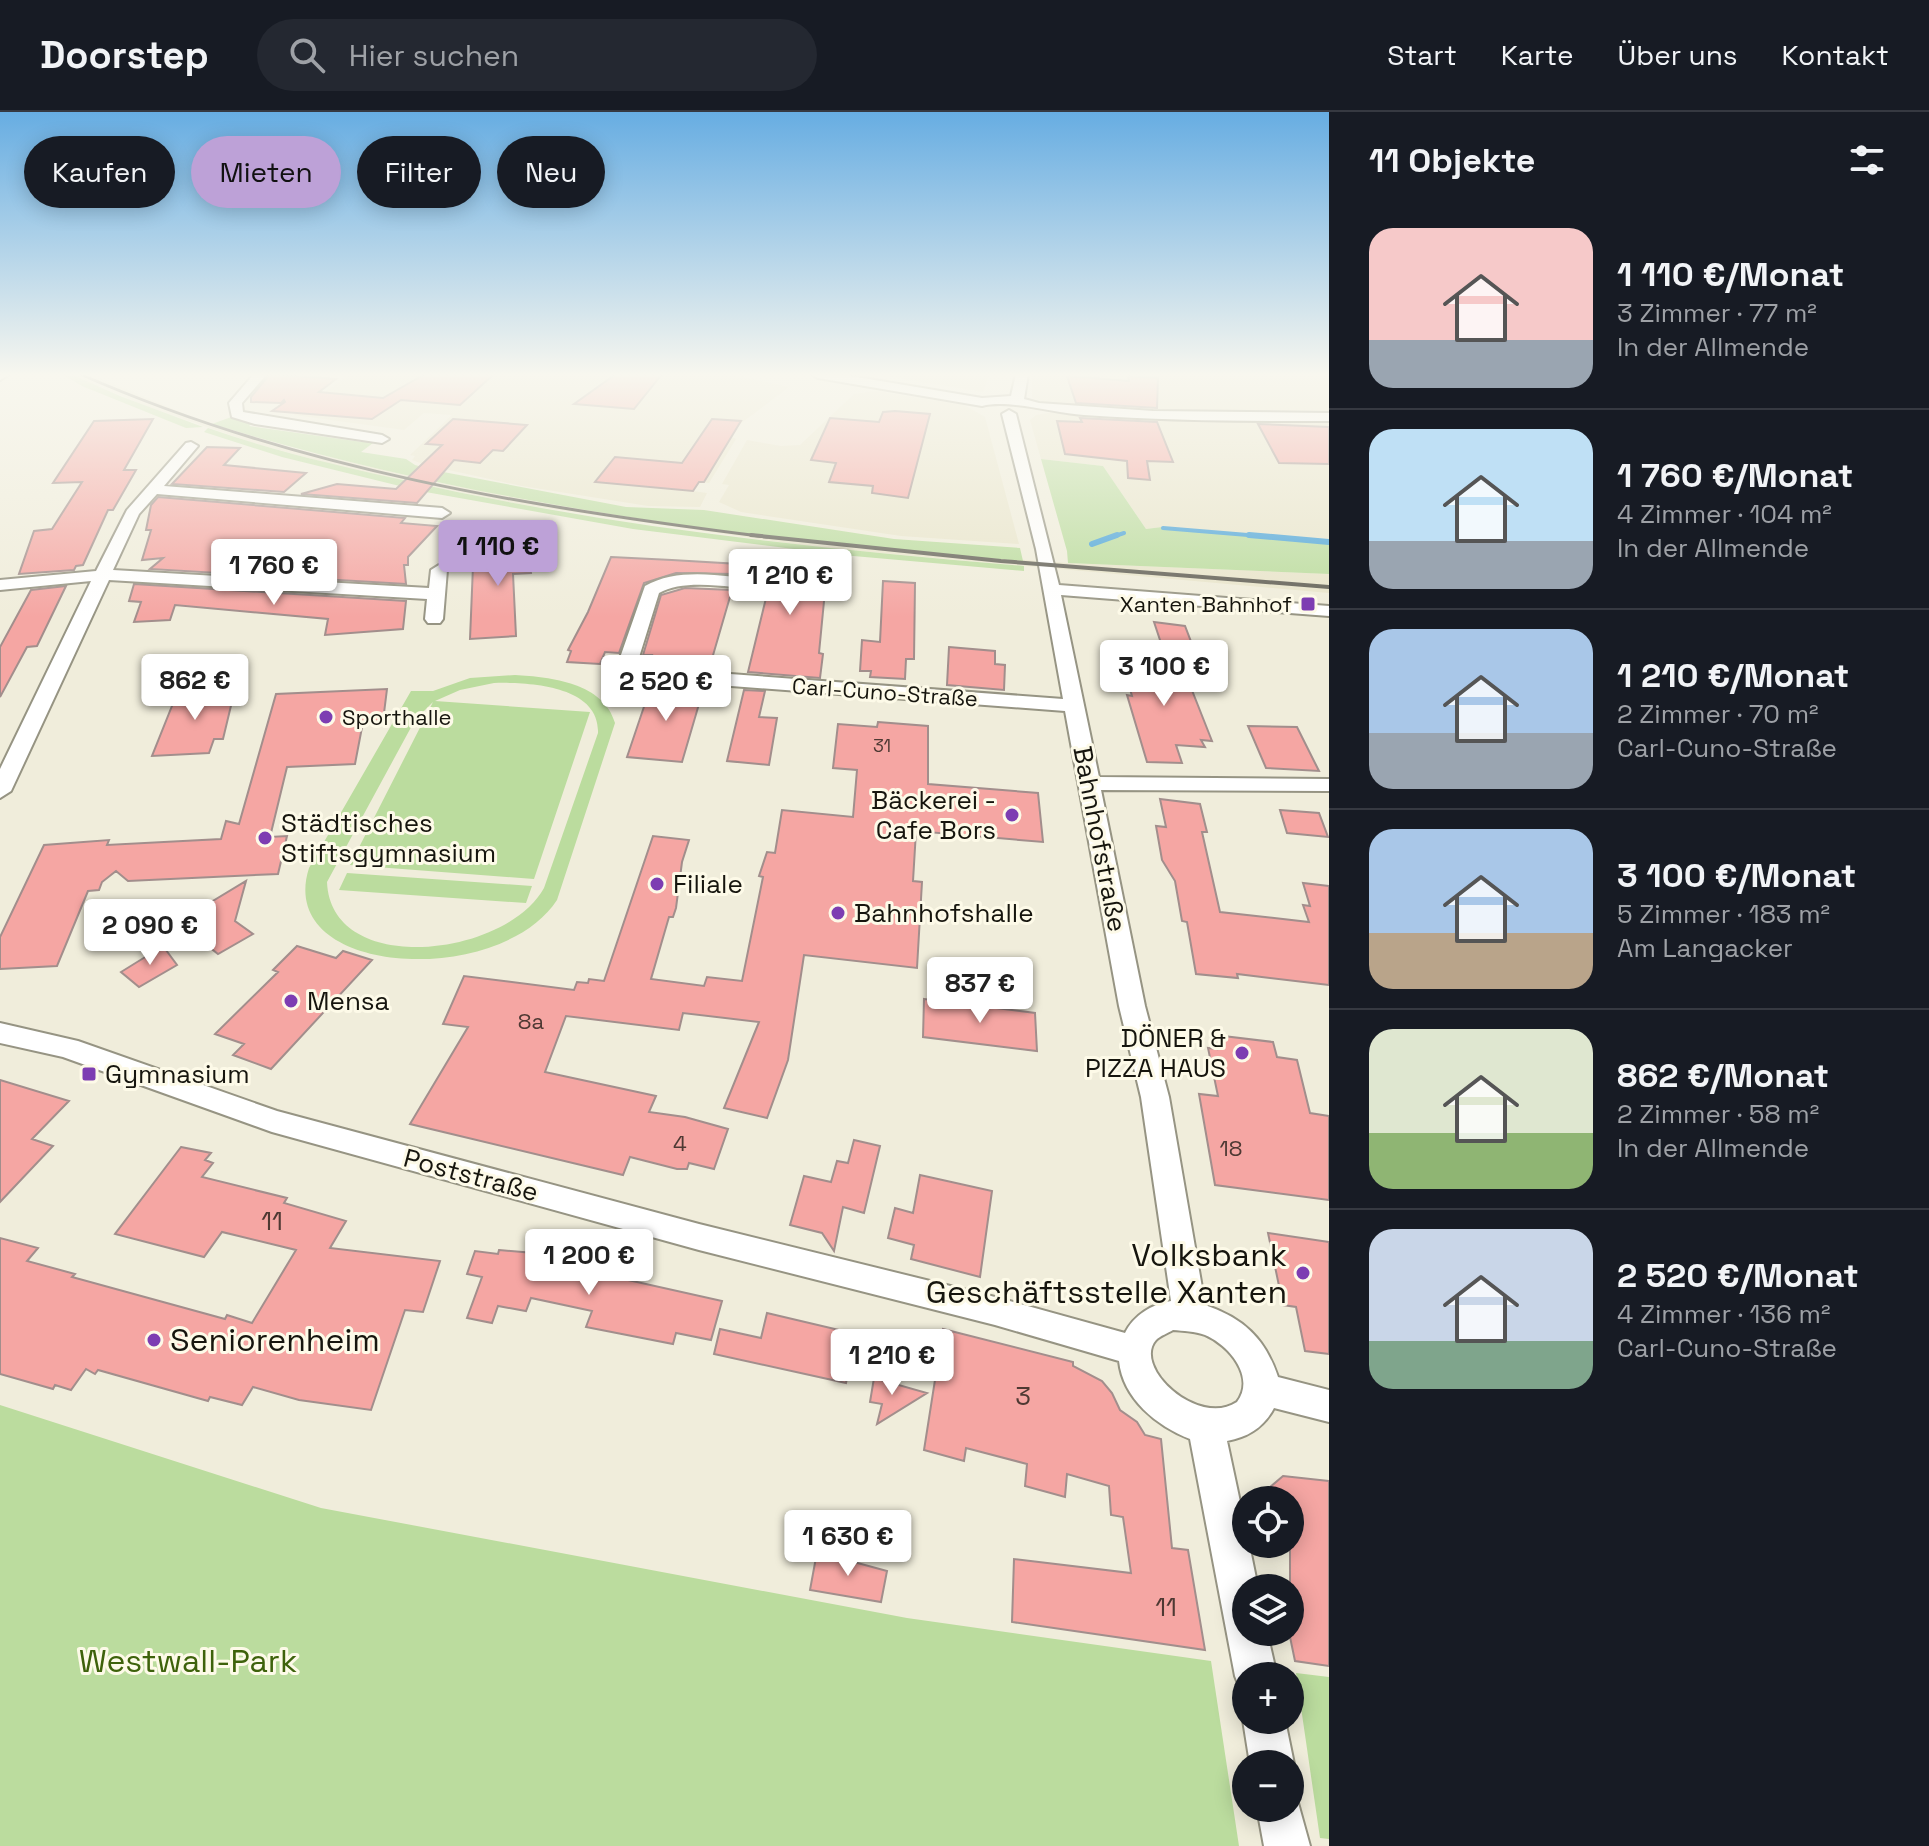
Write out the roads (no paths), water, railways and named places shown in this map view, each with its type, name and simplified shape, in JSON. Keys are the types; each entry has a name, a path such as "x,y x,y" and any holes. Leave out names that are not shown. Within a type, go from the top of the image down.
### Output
{"street":[{"path":"0,791 132,513 182,455"},
{"name":"Bahnhofstraße","path":"1020,455 1051,589 1132,1006 1155,1097 1190,1316"},
{"path":"150,489 442,513"},
{"path":"434,619 439,570"},
{"path":"0,585 104,575 438,594"},
{"name":"Carl-Cuno-Straße","path":"778,587 678,581 656,585 651,590 625,672 1074,706"},
{"path":"1051,589 1329,611"},
{"path":"1090,783 1329,785"},
{"name":"Poststraße","path":"0,1033 68,1048 272,1121 1133,1350"},
{"path":"1168,1315 1190,1316 1226,1329 1242,1342 1261,1373 1263,1389 1255,1411 1234,1424 1206,1425 1177,1416 1153,1397 1137,1374 1133,1350 1139,1334 1151,1322 1168,1315"},
{"path":"1263,1389 1329,1406"},
{"path":"1206,1425 1235,1574"},
{"path":"1282,1822 1287,1846"}],"waterway":[{"path":"1163,528 1255,536"},
{"path":"1112,537 1124,533"},
{"path":"1092,544 1117,535"},
{"path":"1249,535 1255,536"},
{"path":"1255,536 1273,537"},
{"path":"1255,536 1329,542"}],"railway":[{"path":"313,455 417,481 504,498 751,535"},
{"path":"751,535 1001,561 1329,587"},
{"path":"751,535 767,537"}],"place":[{"name":"Xanten Bahnhof","path":"1308,604"},
{"name":"Sporthalle","path":"326,717"},
{"name":"Bäckerei - Cafe Bors","path":"1012,815"},
{"name":"Städtisches Stiftsgymnasium","path":"265,838"},
{"name":"Filiale","path":"657,884"},
{"name":"Bahnhofshalle","path":"838,913"},
{"name":"Mensa","path":"291,1001"},
{"name":"DÖNER & PIZZA HAUS","path":"1242,1053"},
{"name":"Gymnasium","path":"89,1074"},
{"name":"Volksbank Geschäftsstelle Xanten","path":"1303,1273"},
{"name":"Seniorenheim","path":"154,1340"}],"park label":[{"name":"Westwall-Park","path":"188,1661"}]}
